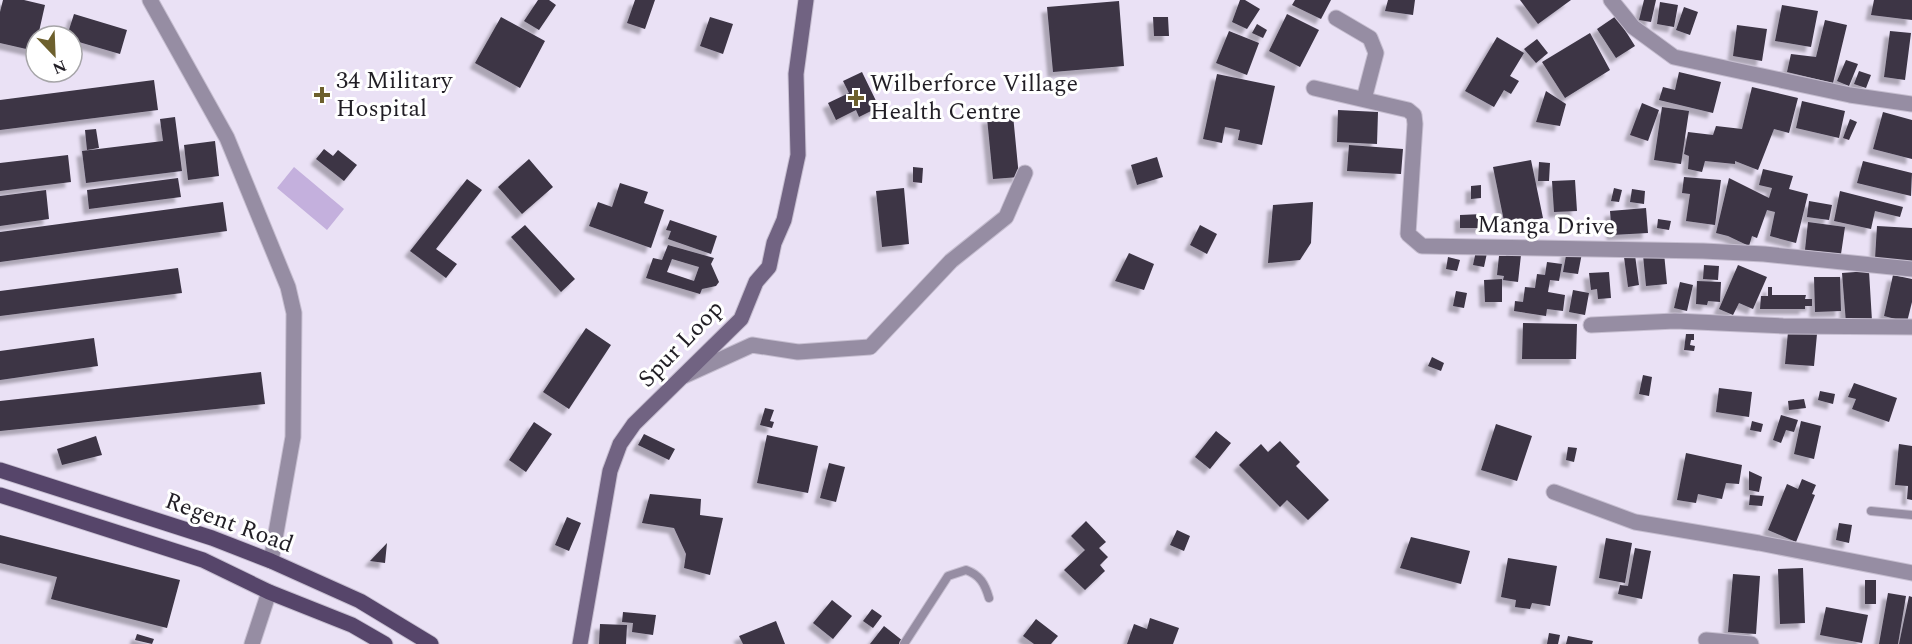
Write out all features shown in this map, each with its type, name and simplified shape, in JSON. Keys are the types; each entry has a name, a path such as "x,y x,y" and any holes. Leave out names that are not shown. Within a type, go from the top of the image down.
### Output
{"main road":[{"name":"Regent Road","path":"0,470 212,538 271,561 360,601 431,644"},
{"name":"Regent Road","path":"0,495 203,560 269,592 352,625 385,644"}],"street":[{"path":"150,0 227,138 288,287 294,314 293,437 271,561"},
{"name":"Spur Loop","path":"580,644 610,471 620,444 634,424 741,319 756,282 769,267 774,243 784,220 798,154 796,74 806,0"},
{"path":"1611,0 1633,27 1674,57 1850,95 1912,104"},
{"path":"1336,18 1370,38 1376,53 1364,99"},
{"name":"Manga Drive","path":"1314,88 1408,110 1414,115 1408,234 1422,246 1703,250 1912,269"},
{"path":"684,376 752,345 798,352 870,347 951,261 1006,217 1025,173"},
{"path":"1591,325 1675,321 1783,326 1912,327"},
{"path":"1554,492 1635,522 1759,543 1912,573"},
{"path":"252,644 269,592"},
{"path":"1706,640 1751,644"}],"lane":[{"path":"1871,511 1912,515"},
{"path":"904,644 948,576 966,570 974,573 985,584 989,598"}],"shaded area":[{"path":"294,167 344,209 327,230 277,188"}],"building":[{"path":"3,0 24,0 45,5 41,24 24,24 24,48 0,43 0,12"},
{"path":"538,0 549,0 556,5 539,30 524,21"},
{"path":"635,0 655,0 645,29 627,23"},
{"path":"1240,0 1245,0 1260,9 1247,29 1232,22"},
{"path":"1295,0 1331,0 1321,19 1292,5"},
{"path":"1388,0 1415,0 1413,15 1385,11"},
{"path":"1520,0 1571,0 1538,24"},
{"path":"1644,0 1656,0 1651,22 1639,20"},
{"path":"1874,0 1912,0 1912,20 1871,15"},
{"path":"1119,1 1124,66 1053,72 1047,7"},
{"path":"1660,2 1678,5 1674,27 1657,24"},
{"path":"1782,5 1818,11 1811,47 1775,41"},
{"path":"1684,7 1698,12 1690,35 1676,30"},
{"path":"74,14 127,30 120,54 84,44 84,24 71,24"},
{"path":"1287,14 1319,30 1300,67 1269,51"},
{"path":"1616,16 1635,46 1616,58 1597,29"},
{"path":"501,17 545,41 520,88 475,63"},
{"path":"710,17 733,24 723,54 700,46"},
{"path":"1153,17 1168,17 1169,36 1154,36"},
{"path":"1825,20 1847,25 1833,83 1787,72 1791,54 1816,57"},
{"path":"1257,24 1267,30 1263,38 1252,33"},
{"path":"1737,25 1767,29 1762,61 1733,56"},
{"path":"1229,31 1259,43 1247,75 1216,63"},
{"path":"1890,31 1911,33 1905,80 1884,77"},
{"path":"1590,33 1610,70 1565,98 1542,62"},
{"path":"1497,37 1524,53 1510,76 1519,81 1511,94 1504,90 1494,107 1465,91"},
{"path":"1537,39 1548,53 1536,63 1524,49"},
{"path":"1846,60 1858,64 1849,86 1837,81"},
{"path":"1859,71 1871,75 1866,88 1854,84"},
{"name":"Wilberforce Village Health Centre","path":"862,72 879,107 859,117 856,110 836,120 828,103 849,93 843,81"},
{"path":"1679,72 1721,82 1713,113 1659,100 1663,87 1675,90"},
{"path":"1217,74 1275,86 1262,145 1238,140 1240,130 1225,127 1222,143 1203,139"},
{"path":"154,80 158,110 0,130 0,100"},
{"path":"1752,87 1798,98 1789,133 1774,129 1758,170 1735,161 1735,164 1705,161 1702,172 1688,169 1689,156 1684,154 1688,132 1713,135 1716,126 1742,129"},
{"path":"1546,91 1566,104 1560,126 1536,122"},
{"path":"1802,101 1845,111 1839,138 1796,128"},
{"path":"1642,103 1659,110 1648,141 1630,135"},
{"path":"1662,107 1689,111 1681,164 1654,160"},
{"path":"1338,110 1378,112 1377,144 1337,142"},
{"path":"1883,112 1912,120 1912,159 1873,149"},
{"path":"1013,115 1019,177 993,179 987,118"},
{"path":"175,117 182,171 86,183 82,151 163,141 160,119"},
{"path":"1850,119 1857,122 1849,140 1843,138"},
{"path":"96,129 99,148 87,150 85,130"},
{"path":"215,141 219,176 188,180 184,145"},
{"path":"1349,145 1403,149 1401,174 1347,171"},
{"path":"324,149 333,156 338,150 357,165 344,181 316,159"},
{"path":"68,155 71,182 0,191 0,163"},
{"path":"1157,157 1163,177 1137,185 1131,165"},
{"path":"529,159 553,187 522,214 498,187"},
{"path":"1531,160 1543,218 1505,226 1493,167"},
{"path":"1863,161 1912,173 1911,196 1857,183"},
{"path":"1539,162 1550,163 1549,181 1538,181"},
{"path":"913,167 923,168 922,183 913,182"},
{"path":"1763,169 1793,176 1789,189 1808,194 1796,243 1770,236 1775,212 1767,210 1757,238 1752,236 1749,246 1716,233 1729,178 1769,198 1772,188 1759,185"},
{"path":"1684,177 1721,180 1715,225 1686,221 1690,194 1682,193"},
{"path":"178,178 181,197 89,209 87,190"},
{"path":"467,179 482,190 436,249 457,264 446,278 410,251"},
{"path":"1575,180 1577,211 1554,212 1552,181"},
{"path":"620,183 648,192 644,203 664,210 651,248 589,226 598,202 612,207"},
{"path":"1481,185 1481,198 1471,199 1471,186"},
{"path":"904,188 909,244 882,247 876,191"},
{"path":"1614,188 1622,190 1619,202 1611,201"},
{"path":"1632,189 1645,191 1644,204 1630,202"},
{"path":"46,190 49,219 0,226 0,196"},
{"path":"1840,191 1903,207 1900,217 1875,211 1871,229 1834,221"},
{"path":"1809,201 1832,205 1829,220 1807,217"},
{"path":"223,202 227,231 0,262 0,232"},
{"path":"1313,202 1311,243 1300,260 1268,263 1273,205"},
{"path":"1646,208 1648,233 1612,235 1610,211"},
{"path":"1483,214 1483,228 1460,228 1460,215"},
{"path":"1658,219 1671,221 1669,230 1657,228"},
{"path":"670,220 717,236 711,254 668,239 671,231 666,230"},
{"path":"1808,222 1845,227 1841,254 1805,250"},
{"path":"525,225 575,279 561,292 511,237"},
{"path":"1200,225 1217,234 1207,254 1190,245"},
{"path":"1877,226 1912,228 1912,261 1875,259"},
{"path":"668,245 714,258 711,264 719,282 716,286 702,289 700,294 646,278 653,258 662,260","holes":["672,259 699,267 694,281 667,272"]},
{"path":"1567,250 1582,253 1578,274 1563,272"},
{"path":"1476,251 1487,253 1484,267 1473,265"},
{"path":"1129,253 1154,264 1144,290 1115,281"},
{"path":"1507,253 1521,255 1518,282 1503,280 1504,276 1497,275 1499,256 1506,256"},
{"path":"1664,253 1667,284 1646,286 1643,255"},
{"path":"1635,255 1639,285 1628,287 1624,257"},
{"path":"1448,257 1460,260 1457,271 1446,269"},
{"path":"1547,262 1562,264 1559,281 1550,280 1548,292 1565,295 1563,311 1547,309 1546,316 1514,311 1515,301 1523,302 1525,287 1535,288 1537,274 1545,275"},
{"path":"1704,265 1719,266 1718,280 1703,279"},
{"path":"1738,265 1767,277 1753,309 1739,303 1733,315 1719,309"},
{"path":"178,268 182,293 0,316 0,291"},
{"path":"1869,271 1872,321 1846,323 1842,273"},
{"path":"1609,272 1611,298 1598,299 1597,289 1591,290 1589,273"},
{"path":"1893,275 1912,279 1912,302 1907,322 1884,316"},
{"path":"1814,277 1840,277 1841,311 1815,312"},
{"path":"1502,279 1502,302 1485,302 1484,280"},
{"path":"1697,281 1721,282 1720,302 1708,301 1707,305 1696,304"},
{"path":"1680,282 1693,285 1687,311 1674,308"},
{"path":"1768,287 1772,287 1772,295 1806,295 1805,299 1812,299 1812,306 1805,306 1805,309 1760,309 1761,296 1768,296"},
{"path":"1573,290 1589,293 1585,315 1569,312"},
{"path":"1456,291 1467,293 1464,308 1453,306"},
{"path":"1523,323 1577,324 1576,359 1522,359"},
{"path":"586,328 611,345 569,409 543,392"},
{"path":"1788,332 1817,334 1814,366 1785,364"},
{"path":"1686,334 1694,334 1694,340 1691,340 1690,345 1695,346 1694,351 1684,350"},
{"path":"94,338 98,366 0,380 0,351"},
{"path":"1432,357 1444,363 1441,371 1428,366"},
{"path":"261,372 265,404 0,431 0,401"},
{"path":"1643,375 1652,377 1649,396 1639,394"},
{"path":"1854,383 1897,398 1889,422 1852,409 1856,399 1848,397"},
{"path":"1719,388 1752,392 1749,417 1716,412"},
{"path":"1820,391 1835,394 1833,404 1818,400"},
{"path":"1804,399 1806,408 1789,410 1788,401"},
{"path":"765,408 774,410 770,421 774,422 772,428 760,425"},
{"path":"1781,415 1798,420 1794,432 1786,430 1781,443 1773,440"},
{"path":"1752,421 1763,424 1761,432 1750,430"},
{"path":"1801,421 1821,426 1814,459 1794,454"},
{"path":"534,422 552,434 526,472 509,460"},
{"path":"1496,424 1532,436 1517,481 1481,470"},
{"path":"1216,431 1231,443 1210,469 1195,457"},
{"path":"644,434 675,449 669,460 638,445"},
{"path":"767,435 818,446 808,493 757,483"},
{"path":"96,436 102,455 62,465 57,449"},
{"path":"1280,441 1300,462 1296,466 1329,500 1308,520 1287,500 1280,507 1239,465 1261,444 1268,452"},
{"path":"1899,444 1912,446 1912,500 1907,499 1908,486 1895,485"},
{"path":"1568,447 1577,448 1574,462 1566,460"},
{"path":"1686,453 1742,465 1739,484 1726,483 1722,499 1698,494 1696,503 1677,500"},
{"path":"829,463 845,467 836,502 820,498"},
{"path":"1749,471 1762,477 1759,492 1749,490"},
{"path":"1802,479 1816,485 1812,494 1815,495 1796,542 1768,530 1787,484 1798,489"},
{"path":"650,494 701,499 700,515 723,518 710,575 684,568 686,554 674,528 642,523"},
{"path":"1750,495 1764,496 1762,506 1749,505"},
{"path":"567,517 581,523 569,551 555,545"},
{"path":"1086,521 1106,542 1099,548 1108,557 1100,565 1105,571 1085,590 1064,570 1085,550 1071,536"},
{"path":"1839,523 1852,525 1849,543 1836,540"},
{"path":"1177,530 1190,536 1184,551 1170,545"},
{"path":"0,535 180,580 167,628 51,599 57,577 0,563"},
{"path":"1411,537 1470,551 1461,584 1400,568"},
{"path":"1606,538 1632,543 1625,583 1599,578"},
{"path":"387,543 385,563 370,561"},
{"path":"1635,548 1651,551 1642,599 1618,594 1620,585 1628,586"},
{"path":"1508,558 1557,566 1550,606 1532,603 1530,609 1515,607 1516,600 1501,597"},
{"path":"1803,568 1805,623 1780,624 1778,569"},
{"path":"1733,574 1760,576 1756,634 1728,632"},
{"path":"1865,580 1876,580 1876,604 1865,604"},
{"path":"1888,593 1906,596 1898,644 1879,644"},
{"path":"1909,596 1912,597 1912,644 1899,644"},
{"path":"832,600 852,616 833,639 813,623"},
{"path":"1826,607 1868,615 1862,643 1820,635"},
{"path":"872,609 882,616 873,628 863,621"},
{"path":"623,612 656,615 653,635 632,632 633,623 622,622"},
{"path":"1150,618 1179,628 1173,644 1127,644 1134,624 1147,629"},
{"path":"1036,619 1058,636 1051,644 1034,644 1023,636"},
{"path":"776,621 785,644 743,644 739,636"},
{"path":"600,624 627,625 626,644 599,644"},
{"path":"884,626 903,641 901,644 870,644"},
{"path":"1549,633 1560,635 1558,644 1547,644"},
{"path":"137,634 154,639 152,644 135,640"},
{"path":"1568,636 1593,641 1592,644 1566,644"}],"place":[{"name":"34 Military Hospital","path":"322,95"},
{"name":"Wilberforce Village Health Centre","path":"856,98"}]}
